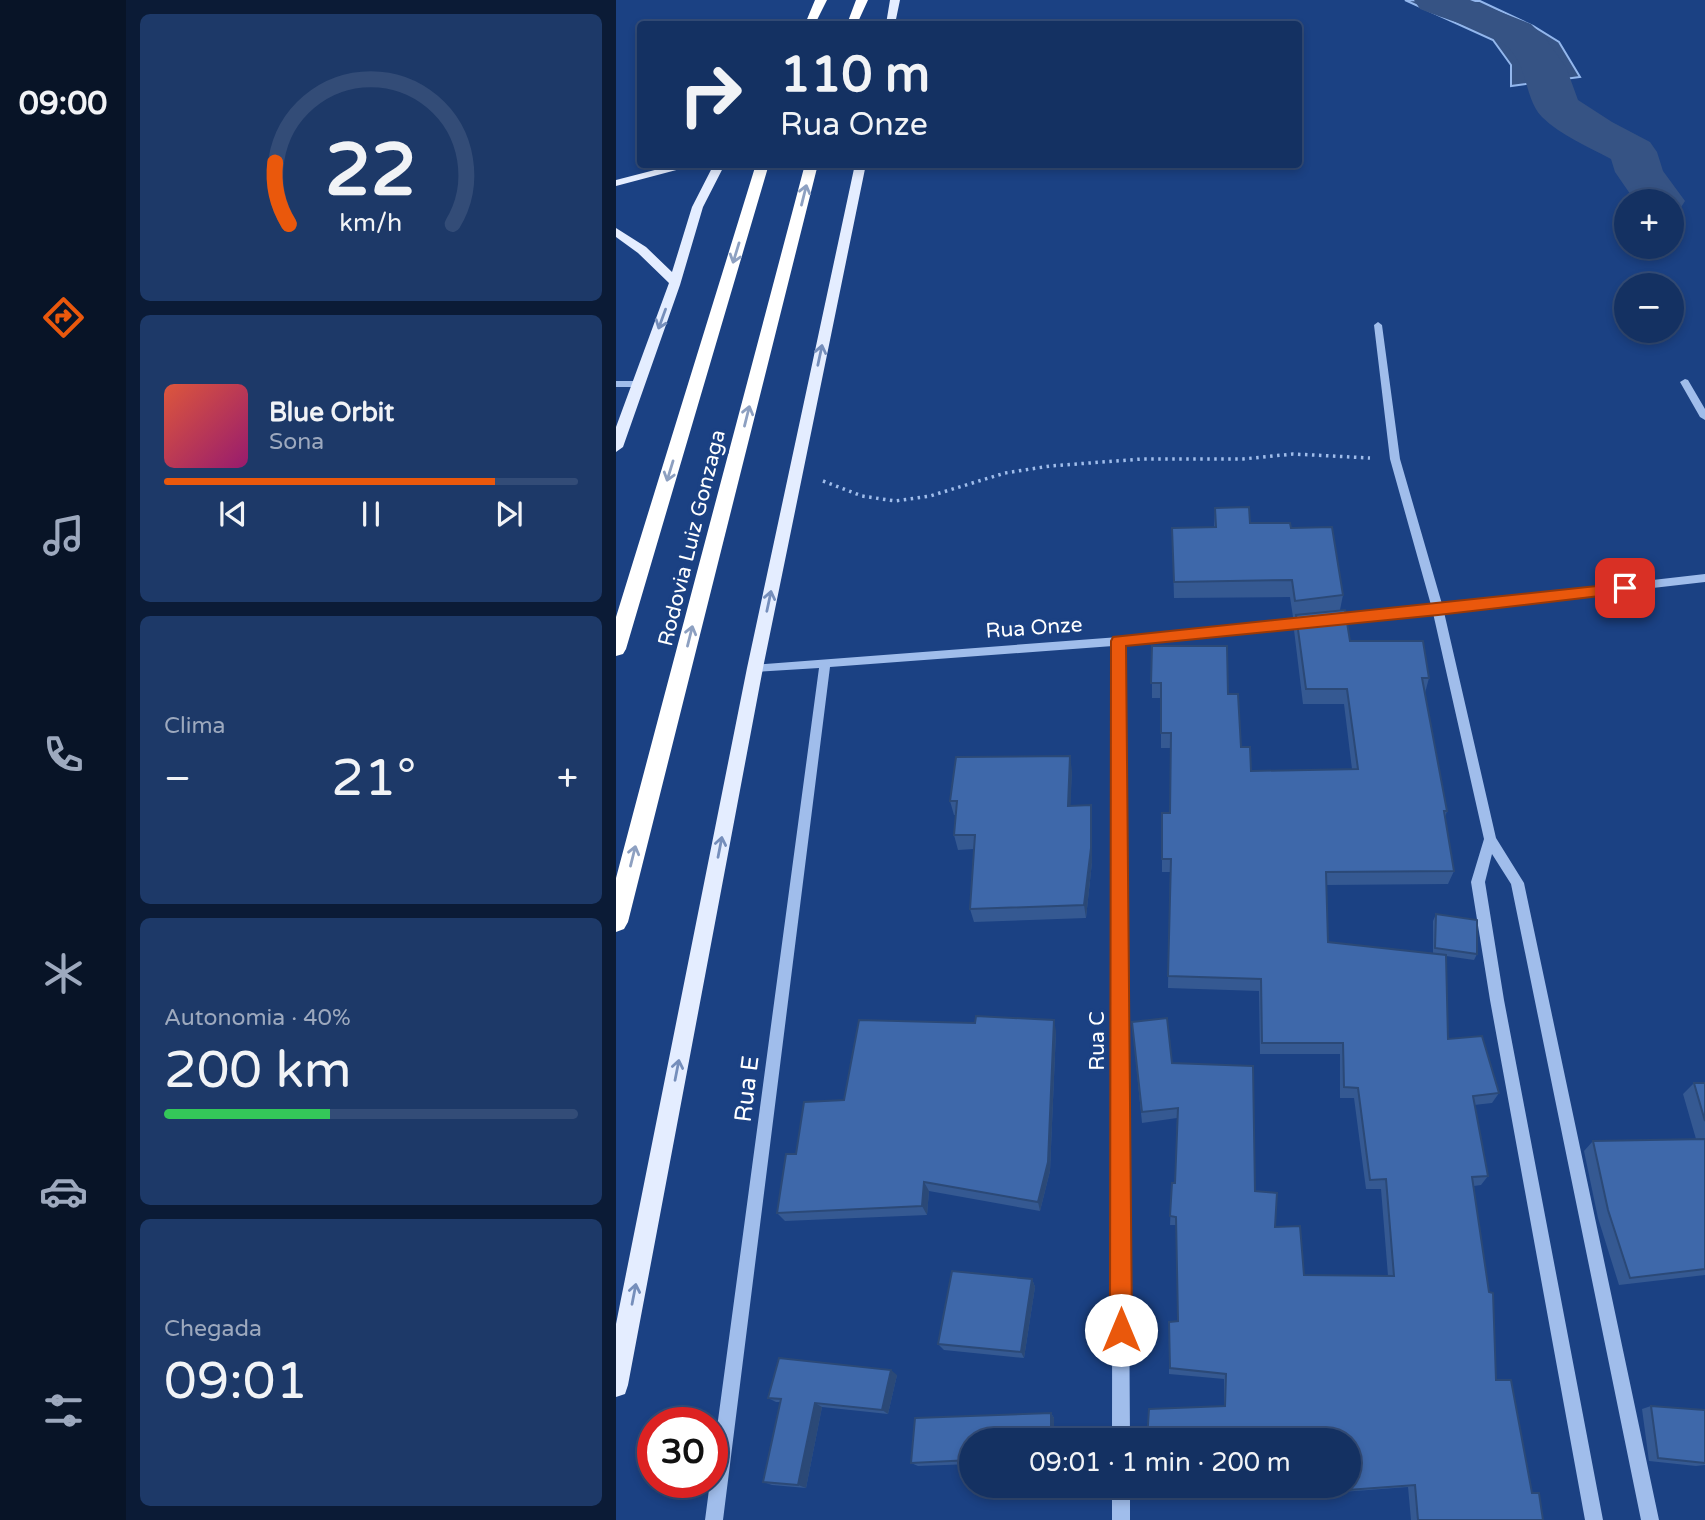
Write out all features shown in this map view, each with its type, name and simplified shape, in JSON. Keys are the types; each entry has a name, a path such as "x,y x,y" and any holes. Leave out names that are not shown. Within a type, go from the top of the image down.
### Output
{"highway":[{"path":"811,21 821,0"},
{"path":"853,21 862,0"},
{"name":"Rodovia Luiz Gonzaga","path":"616,649 762,168"},
{"name":"Rodovia Luiz Gonzaga","path":"616,922 810,168"}],"main road":[{"path":"891,21 895,0"},
{"path":"616,183 678,168"},
{"path":"616,447 675,282 700,202 718,168"},
{"path":"616,1385 755,668 860,168"},
{"path":"616,232 642,250 675,282"}],"street":[{"path":"1378,326 1395,459 1438,610 1490,839 1517,883 1650,1520"},
{"path":"1685,382 1705,417"},
{"path":"616,384 638,384"},
{"name":"Rua Onze","path":"755,668 1119,641 1438,610 1705,578"},
{"name":"Rua C","path":"1119,641 1121,1428"},
{"name":"Rua E","path":"714,1520 825,663"},
{"path":"1490,839 1478,882 1497,1000 1594,1520"},
{"path":"1121,1498 1121,1520"}],"path":[{"path":"796,470 862,496 895,500 930,496 1005,472 1076,464 1142,459 1243,459 1293,454 1395,459"}],"water":[{"path":"1405,0 1480,1 1533,26 1559,42 1580,77 1511,86 1511,65 1493,40"}],"building":[{"path":"1249,507 1250,523 1290,523 1291,528 1332,527 1343,595 1295,601 1292,580 1174,582 1172,528 1216,527 1215,508"},
{"path":"1345,610 1350,641 1423,641 1429,678 1422,678 1447,811 1444,811 1454,871 1326,872 1328,942 1446,955 1448,1039 1482,1036 1499,1093 1473,1096 1488,1176 1472,1177 1489,1292 1493,1293 1496,1380 1511,1380 1532,1493 1539,1493 1543,1520 1418,1520 1415,1485 1361,1489 1361,1428 1148,1428 1149,1409 1225,1406 1226,1374 1170,1368 1169,1322 1178,1321 1176,1217 1170,1216 1172,1183 1175,1183 1178,1108 1142,1112 1132,1022 1167,1018 1172,1063 1253,1066 1255,1191 1277,1193 1275,1227 1300,1226 1304,1275 1394,1276 1386,1179 1370,1180 1358,1088 1344,1087 1343,1043 1262,1043 1261,979 1168,976 1171,859 1162,859 1162,813 1170,813 1171,733 1161,733 1161,683 1151,683 1152,646 1227,646 1228,694 1238,694 1241,747 1250,747 1251,771 1358,769 1347,689 1306,689 1296,615"},
{"path":"1070,756 1068,806 1091,805 1091,848 1084,905 970,909 975,835 954,835 957,801 950,801 956,757"},
{"path":"1436,914 1477,920 1477,954 1435,948"},
{"path":"976,1016 1054,1020 1048,1162 1038,1202 924,1182 922,1206 777,1213 786,1154 796,1154 804,1102 844,1100 859,1020 975,1023"},
{"path":"1694,1083 1705,1083 1705,1121"},
{"path":"1705,1139 1705,1269 1630,1278 1608,1210 1593,1141"},
{"path":"952,1271 1032,1279 1021,1352 938,1344"},
{"path":"779,1358 891,1370 882,1410 815,1403 798,1485 763,1482 781,1399 768,1398"},
{"path":"1651,1406 1705,1410 1705,1463 1658,1458"},
{"path":"1051,1413 1051,1428 959,1428 959,1461 911,1463 915,1418"}],"waterway":[{"path":"1434,0 1516,33 1544,67 1558,107 1595,132 1633,152 1639,172 1651,189"}],"route":[{"path":"1121,1330 1119,641 1438,610 1625,588"}]}
